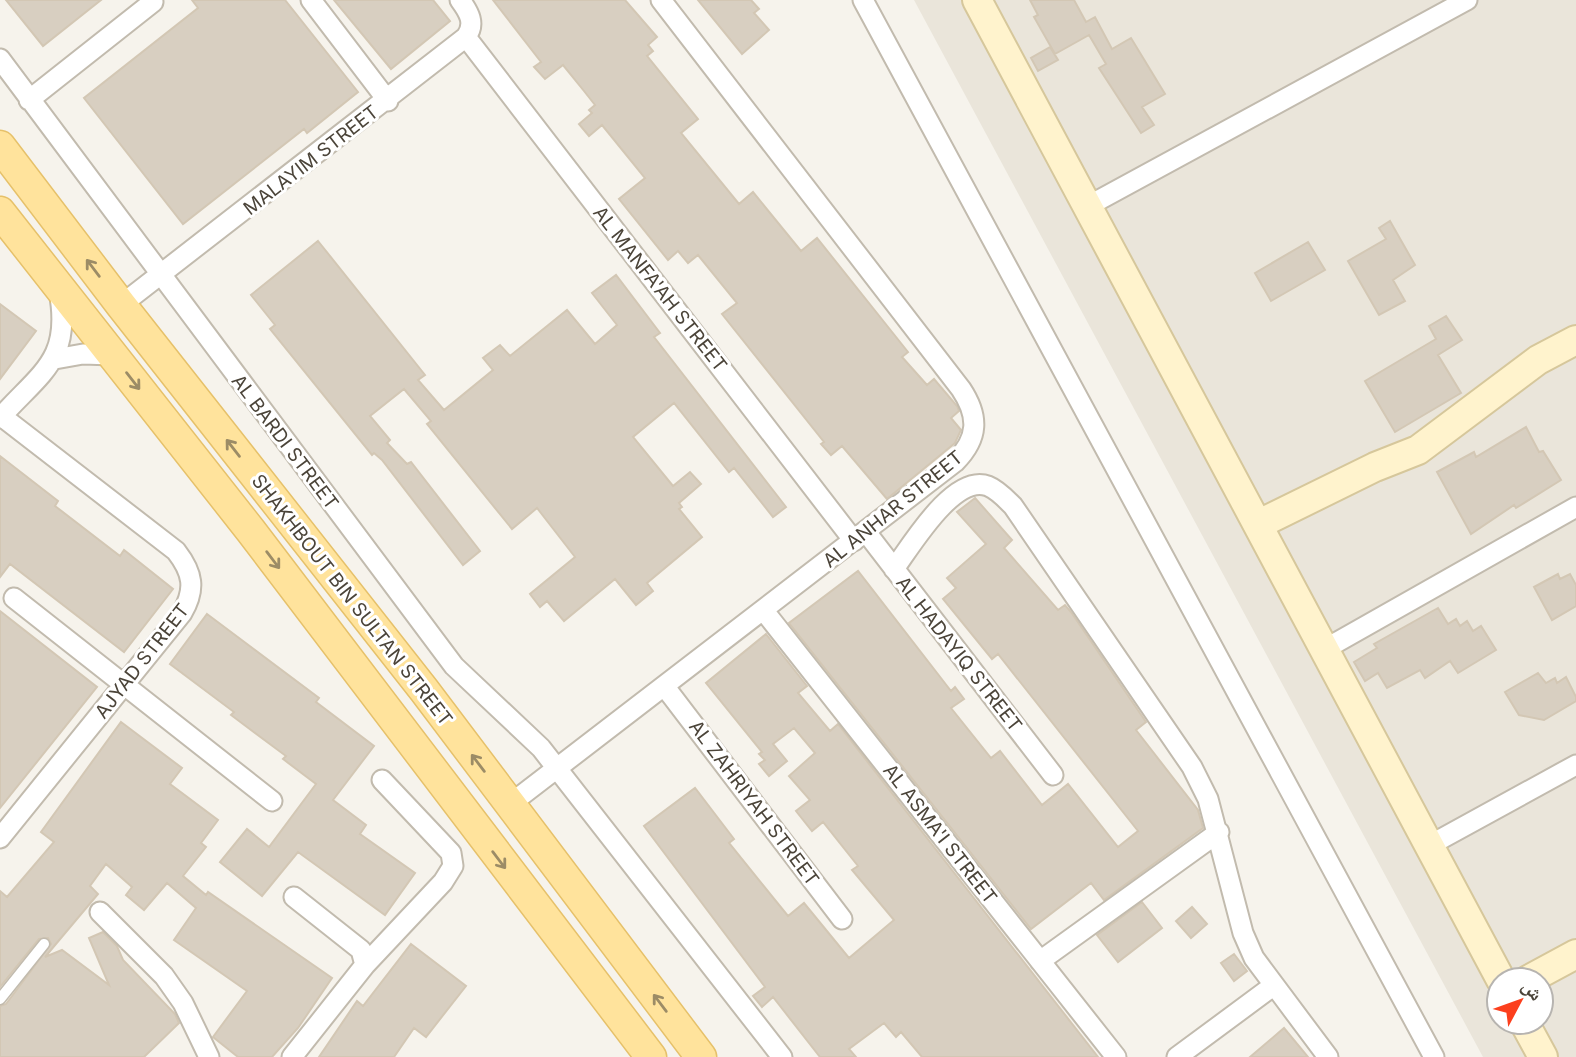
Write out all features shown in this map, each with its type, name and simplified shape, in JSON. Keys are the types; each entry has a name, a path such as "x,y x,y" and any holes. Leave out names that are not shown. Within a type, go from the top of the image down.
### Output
{"main road":[{"name":"SHAKHBOUT BIN SULTAN STREET","path":"0,145 121,305 424,690 701,1057"},
{"name":"SHAKHBOUT BIN SULTAN STREET","path":"0,212 251,531 650,1057"}],"street":[{"path":"311,0 388,101"},
{"path":"460,0 471,24 466,37"},
{"name":"AL ANHAR STREET","path":"509,805 860,537 965,452 976,430 970,402 661,0"},
{"path":"863,0 1434,1057"},
{"path":"977,0 1494,966"},
{"path":"1088,206 1467,0"},
{"path":"29,100 153,2"},
{"name":"MALAYIM STREET","path":"121,305 388,101 466,37"},
{"name":"AL MANFA'AH STREET","path":"466,37 860,537"},
{"name":"AL BARDI STREET","path":"0,59 454,666 482,695 530,735 782,1057"},
{"path":"0,416 55,359 62,323 58,286"},
{"path":"1259,524 1375,467 1418,450 1538,360 1576,340"},
{"path":"55,359 83,354 112,355"},
{"name":"AJYAD STREET","path":"0,416 176,551 190,573 191,598 125,685 0,838"},
{"path":"894,569 936,512 961,490 971,485 987,485 1003,495 1013,506 1192,767 1208,799 1219,832 1243,933 1254,958 1326,1053"},
{"path":"1325,649 1576,508"},
{"name":"AL HADAYIQ STREET","path":"860,537 894,569 1053,775"},
{"path":"14,598 272,801"},
{"name":"AL ASMA'I STREET","path":"764,611 1116,1057"},
{"name":"AL ZAHRIYAH STREET","path":"665,687 842,919"},
{"path":"1430,845 1576,765"},
{"path":"292,1057 365,965 443,883 453,866 451,853 382,780"},
{"path":"1040,961 1219,832"},
{"path":"294,897 361,950 365,965"},
{"path":"100,912 164,976 183,1003 209,1057"},
{"path":"1554,966 1576,954"},
{"path":"1177,1057 1273,986"},
{"path":"1532,1036 1543,1057"}],"lane":[{"path":"0,999 44,944"}],"shaded area":[{"path":"914,0 1576,0 1576,1057 1483,1057"}],"building":[{"path":"6,0 101,0 43,46"},
{"path":"192,0 285,0 358,92 307,133 304,129 183,224 84,98 198,8"},
{"path":"334,0 433,0 450,21 391,69"},
{"path":"493,0 625,0 657,37 648,45 653,51 647,56 698,119 681,133 739,204 753,192 801,251 817,238 908,352 902,357 927,385 934,379 957,406 959,411 951,418 961,430 955,443 887,499 842,446 831,455 821,444 824,442 722,314 737,303 698,255 688,263 678,251 668,260 619,199 645,178 602,125 589,136 579,124 592,113 589,110 595,105 563,65 545,79 534,67 541,62"},
{"path":"698,0 751,0 759,9 754,13 769,30 742,54"},
{"path":"1030,0 1074,0 1086,22 1095,17 1112,49 1131,38 1165,94 1142,107 1154,125 1141,133 1099,68 1106,64 1089,35 1055,54 1034,17 1038,15"},
{"path":"1050,47 1058,60 1038,71 1031,58"},
{"path":"1390,221 1415,265 1393,280 1405,301 1379,315 1348,261 1386,239 1379,228"},
{"path":"318,241 425,375 418,380 444,410 493,370 483,358 500,345 510,356 567,310 595,344 617,325 592,293 616,275 660,333 654,337 786,507 773,517 734,468 729,472 674,403 633,437 673,486 690,472 701,484 679,503 682,507 679,509 702,537 647,583 653,591 636,605 615,579 564,621 547,601 540,607 530,594 575,557 537,508 512,529 427,424 431,421 404,389 370,416 390,440 387,443 407,464 411,462 480,551 463,565 382,460 374,453 372,455 270,329 275,325 251,295"},
{"path":"1308,242 1325,270 1271,301 1255,273"},
{"path":"0,304 36,331 0,379"},
{"path":"1446,316 1462,340 1438,355 1461,393 1395,432 1365,381 1436,339 1429,326"},
{"path":"1526,427 1539,452 1543,451 1561,480 1516,508 1514,505 1471,534 1437,472 1474,452 1476,457"},
{"path":"0,456 58,501 55,506 120,556 124,550 173,589 124,652 10,564 0,577"},
{"path":"975,498 1012,540 1004,548 1058,610 1065,605 1071,612 1146,722 1136,730 1198,810 1203,828 1104,900 1091,883 1031,929 789,623 858,571 951,691 955,687 964,699 951,708 991,758 1000,751 1042,805 1068,784 1118,847 1138,831 998,654 992,659 943,599 956,588 947,578 986,544 957,512"},
{"path":"1558,574 1560,579 1570,574 1576,585 1576,606 1552,620 1534,587"},
{"path":"1438,608 1448,624 1456,619 1460,626 1467,621 1473,631 1481,626 1496,650 1458,673 1450,661 1425,678 1420,670 1387,688 1378,673 1365,681 1354,662 1377,648 1374,644"},
{"path":"0,611 97,687 0,808"},
{"path":"207,614 319,698 316,702 374,746 333,800 366,825 360,834 415,873 385,915 298,852 262,896 220,862 247,829 269,847 316,784 283,759 286,756 231,715 234,712 170,664"},
{"path":"766,634 807,686 798,693 830,731 838,724 1098,1057 922,1057 901,1032 896,1037 884,1023 849,1049 856,1057 820,1057 773,997 762,1007 753,996 765,987 644,826 695,788 734,839 729,843 788,916 804,903 849,958 894,920 852,870 858,866 823,822 812,831 796,811 810,800 789,776 815,753 794,728 773,744 787,761 769,776 759,764 765,760 759,754 762,752 706,683"},
{"path":"1538,673 1546,683 1555,678 1557,683 1566,677 1576,697 1576,701 1544,720 1519,715 1505,692"},
{"path":"121,722 182,768 170,784 218,820 201,843 206,847 183,876 206,895 208,892 332,978 298,1028 272,1057 238,1057 213,1037 247,991 174,940 196,908 167,883 144,910 126,895 132,887 106,864 90,886 98,894 45,957 62,950 109,985 89,938 103,932 117,946 123,960 175,1014 179,1023 144,1057 0,1057 0,1006 6,1004 51,944 48,938 39,939 0,987 0,891 7,897 54,842 41,832"},
{"path":"1142,902 1162,928 1118,962 1097,935"},
{"path":"1192,907 1207,924 1191,938 1176,921"},
{"path":"411,944 466,986 426,1037 414,1028 394,1057 319,1057 357,1001 363,1006"},
{"path":"1234,954 1247,971 1234,981 1221,963"},
{"path":"1284,1028 1308,1057 1250,1057"}]}
